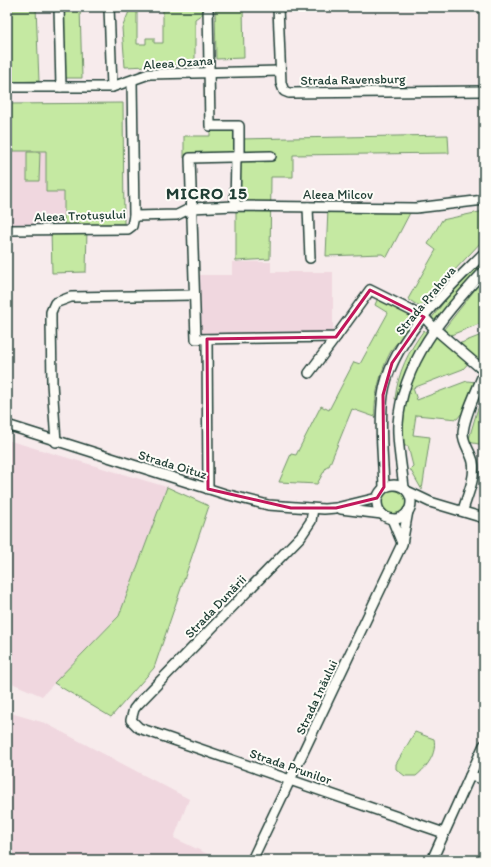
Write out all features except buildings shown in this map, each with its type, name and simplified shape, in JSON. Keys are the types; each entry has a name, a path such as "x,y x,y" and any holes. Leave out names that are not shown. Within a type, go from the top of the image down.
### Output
{"street":[{"path":"59,7 61,87"},
{"path":"108,7 112,86"},
{"path":"208,7 210,126 239,126 235,206"},
{"name":"Strada Ravensburg","path":"278,7 280,72 282,88 289,93 484,91"},
{"name":"Aleea Ozana","path":"7,88 112,86 132,81 149,74 280,72"},
{"path":"132,81 134,216"},
{"path":"271,156 190,158 196,339 336,336"},
{"name":"Aleea Milcov","path":"191,208 235,206 416,208 484,200"},
{"path":"308,207 310,258"},
{"name":"Aleea Trotușului","path":"7,230 128,228 132,226 134,216 177,215 191,208"},
{"name":"Strada Prahova","path":"384,487 381,426 383,395 392,363 412,332 424,317 484,253"},
{"name":"Strada Prahova","path":"406,490 398,425 402,395 410,371 435,329 462,295 484,271"},
{"path":"309,373 370,290 424,317 435,329 484,372 465,422 463,433 464,441 471,454 473,471 463,510"},
{"path":"56,442 51,322 51,312 55,303 71,297 194,295"},
{"path":"207,339 208,489"},
{"name":"Strada Oituz","path":"7,425 56,442 208,489 268,505 313,509 336,508 382,514"},
{"path":"430,502 410,508 404,516 392,519 382,514 378,510 377,498 384,487 391,484 398,484 406,490 430,502 463,510 484,518"},
{"path":"406,490 410,508"},
{"name":"Strada Oituz","path":"336,508 377,498"},
{"name":"Strada Inăului","path":"252,860 402,544 410,508"},
{"name":"Strada Dunării","path":"131,720 134,709 138,704 302,536 311,521 313,509"},
{"path":"392,519 402,544"},
{"name":"Strada Prunilor","path":"131,720 139,728 444,833"},
{"path":"432,860 484,745"},
{"path":"470,776 484,779"}],"highlighted area":[{"path":"370,290 424,317 392,363 383,395 384,487 377,498 336,508 291,508 208,489 207,339 336,337"}],"shaded area":[{"path":"123,103 124,224 7,225 7,104"},
{"path":"232,262 271,262 271,272 333,272 333,335 198,335 198,275 232,275"},
{"path":"7,440 167,487 119,616 42,696 7,681"},
{"path":"7,712 45,723 189,799 174,838 220,860 7,860"}],"green space":[{"path":"7,7 36,7 39,81 10,82"},
{"path":"59,7 80,7 82,78 61,78"},
{"path":"131,7 137,7 137,44 146,44 146,38 154,38 154,43 163,43 163,7 208,7 208,10 195,19 195,64 125,67 122,28"},
{"path":"215,7 243,7 244,58 216,59"},
{"path":"123,103 124,224 64,225 64,192 46,192 46,151 7,151 7,129 9,128 7,104"},
{"path":"480,105 484,105 483,199"},
{"path":"210,126 239,126 239,139 448,135 449,153 293,155 293,177 271,177 270,259 236,261 236,157 184,158 184,136 210,136"},
{"path":"27,152 40,152 39,181 27,181"},
{"path":"328,209 412,209 387,257 382,254 326,256"},
{"path":"484,211 484,239 420,307 408,299 436,250 428,244 442,220"},
{"path":"51,229 87,229 86,272 52,273"},
{"path":"484,258 484,264 461,289 435,322 431,319 450,294"},
{"path":"484,278 484,322 451,335 456,345 484,334 484,366 472,359 463,369 413,388 417,400 467,381 476,382 466,408 457,419 416,415 413,435 430,437 422,490 410,469 413,466 408,446 400,446 402,395 431,335 447,338 454,343 444,329"},
{"path":"379,295 411,315 412,321 410,329 395,345 383,370 377,390 375,417 352,409 329,466 327,466 317,484 279,482 291,454 296,455 321,406 329,410 354,362 360,364 388,313 375,305"},
{"path":"424,330 428,334 408,365 398,398 395,399 401,371 413,346"},
{"path":"484,396 484,445 468,442 477,411"},
{"path":"167,487 209,506 154,668 111,717 54,683 119,616"},
{"path":"394,488 403,492 407,501 403,510 394,514 385,510 381,501 385,492"},
{"path":"415,732 434,739 435,745 433,755 416,776 405,776 396,769 396,764"}],"district":[{"name":"MICRO 15","path":"207,193"}]}
